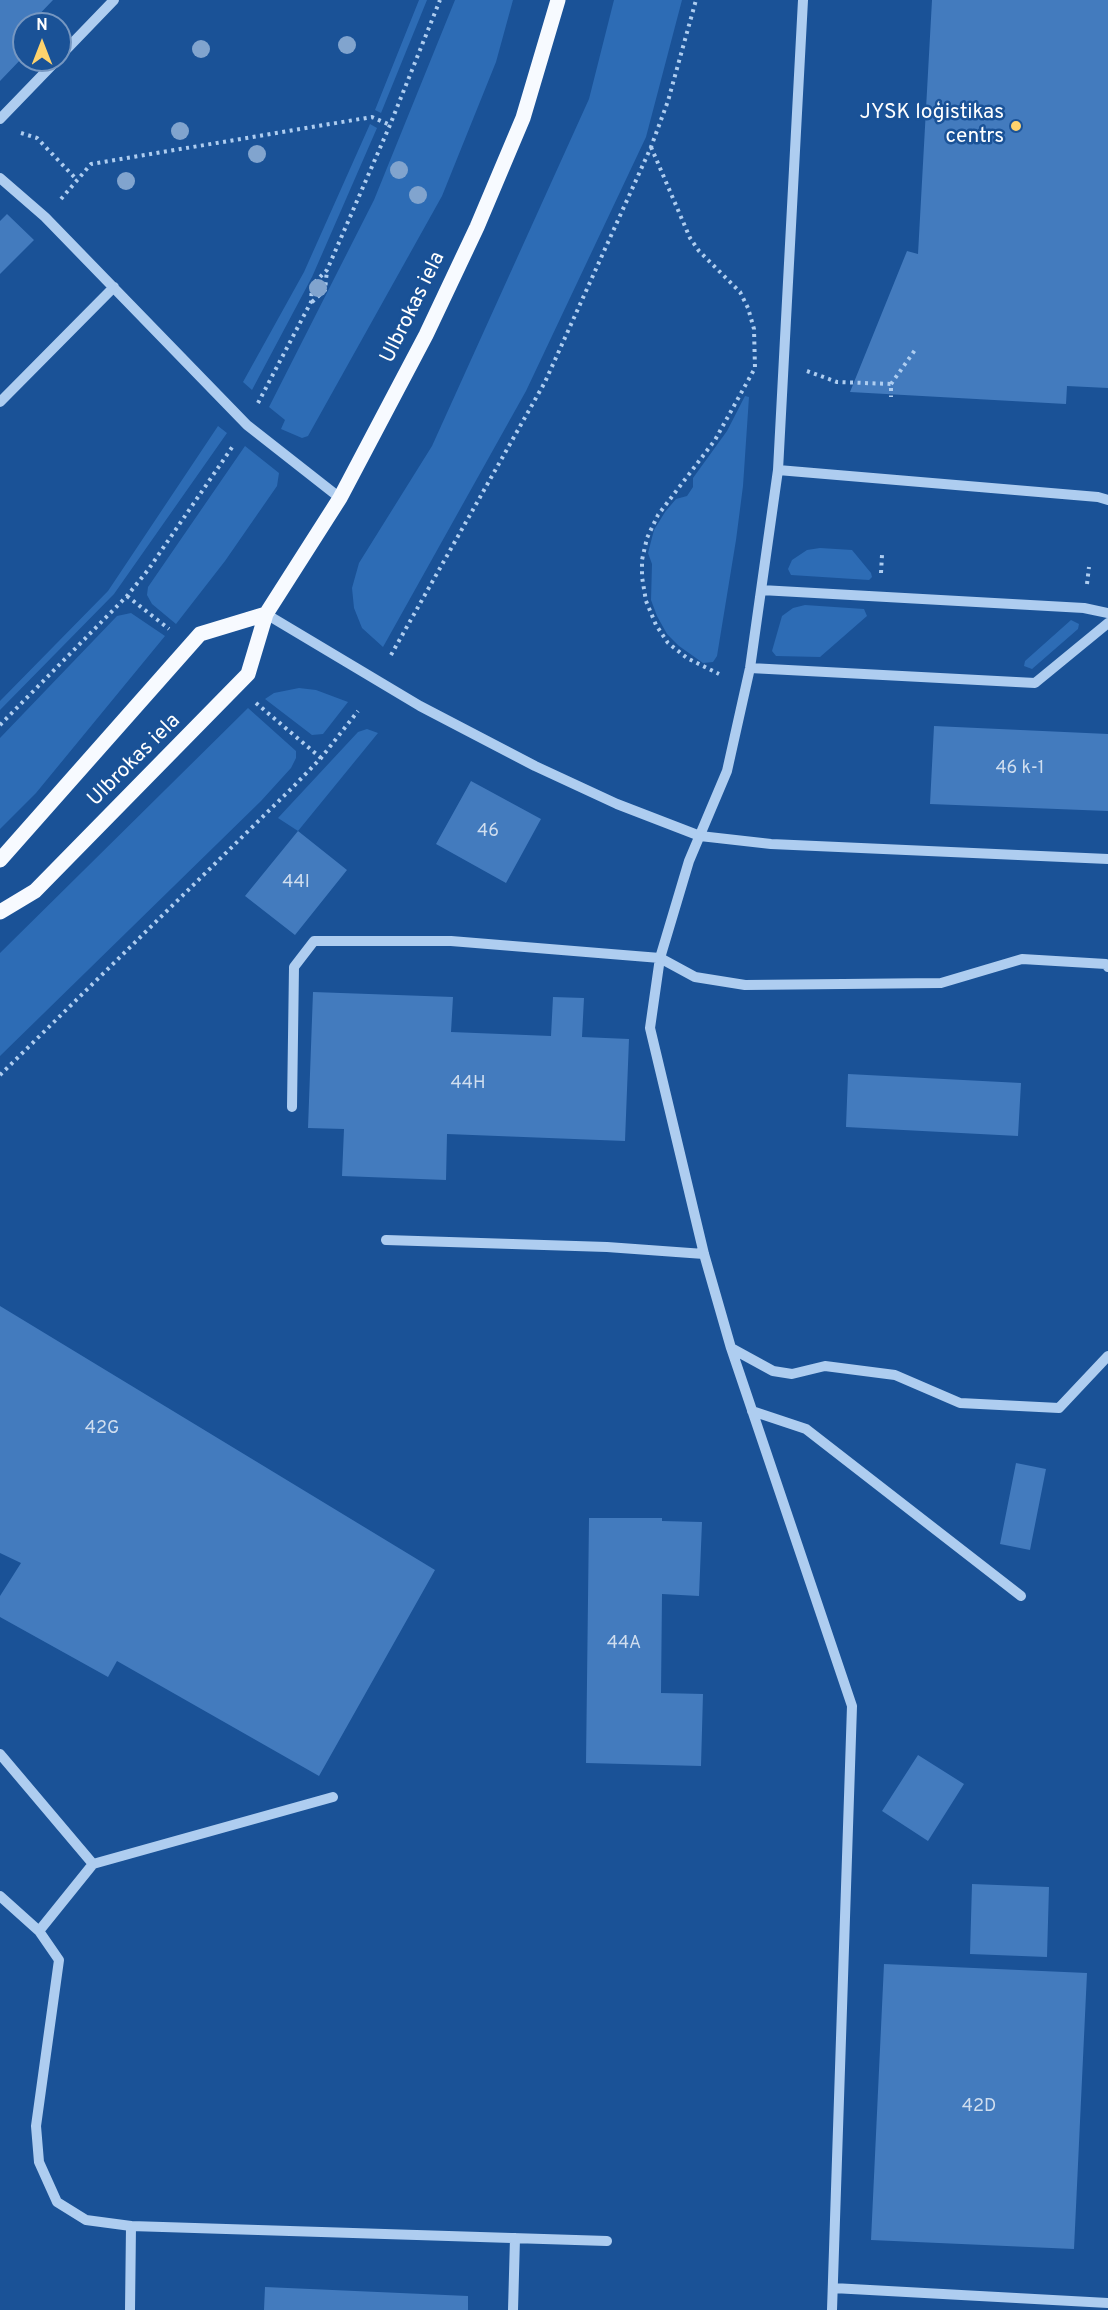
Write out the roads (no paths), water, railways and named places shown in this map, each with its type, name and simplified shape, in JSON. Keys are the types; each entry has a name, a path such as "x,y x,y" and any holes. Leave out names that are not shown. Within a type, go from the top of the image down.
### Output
{"main road":[{"name":"Ulbrokas iela","path":"0,912 35,891 238,687 248,674 266,614 340,498 426,335 477,227 523,118 558,0"},
{"name":"Ulbrokas iela","path":"0,860 200,634 266,614"}],"street":[{"path":"72,44 114,0"},
{"path":"803,0 778,470 750,668 727,771 689,861 660,957 650,1028 704,1254 730,1348 852,1706 832,2310"},
{"path":"0,119 45,72"},
{"path":"0,178 45,217 247,425 340,498"},
{"path":"0,402 114,287"},
{"path":"778,470 1098,497 1108,500"},
{"path":"761,590 1084,608 1108,613"},
{"path":"266,614 420,706 535,766 617,804 700,836 771,844 1108,860"},
{"path":"750,668 1035,683 1108,623"},
{"path":"292,1107 294,967 314,941 451,941 660,957 695,977 745,985 941,984 1022,959 1106,964 1108,967"},
{"path":"386,1240 704,1254"},
{"path":"730,1348 773,1371 792,1374 825,1366 837,1367 895,1375 960,1403 1059,1408 1108,1357"},
{"path":"752,1411 806,1429 1021,1596"},
{"path":"0,1754 93,1864"},
{"path":"39,1931 93,1864 333,1797"},
{"path":"0,1896 39,1931 58,1960 36,2126 39,2162 57,2202 86,2220 131,2226 607,2241"},
{"path":"130,2310 131,2226"},
{"path":"513,2310 515,2238"},
{"path":"832,2288 1108,2304"}],"place":[{"name":"JYSK loģistikas centrs","path":"1016,126"}]}
